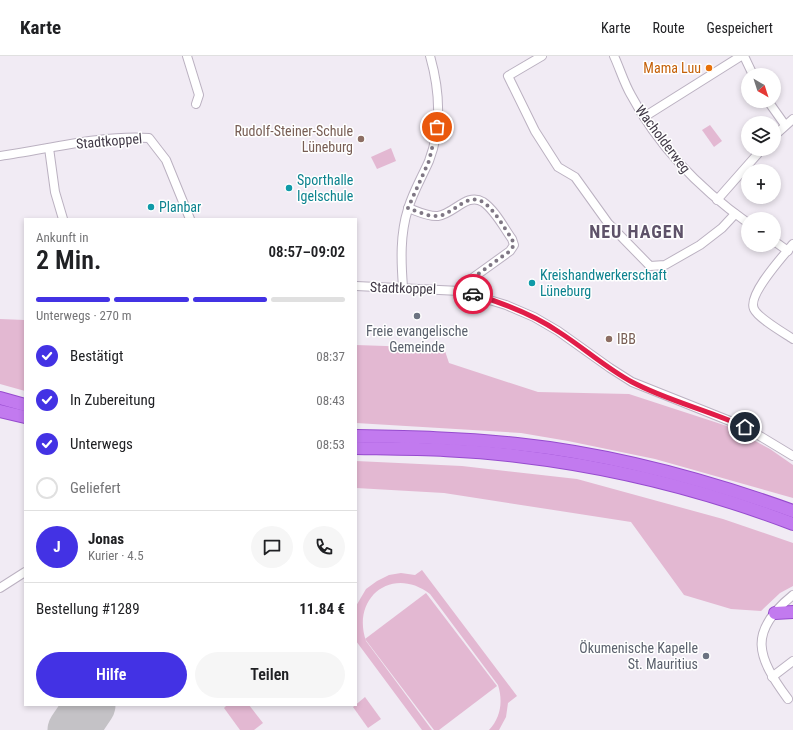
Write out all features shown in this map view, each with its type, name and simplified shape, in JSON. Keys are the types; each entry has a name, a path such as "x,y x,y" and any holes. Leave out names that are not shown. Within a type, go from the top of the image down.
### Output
{"highway":[{"path":"0,398 24,405"},
{"path":"0,411 24,417"},
{"path":"357,436 447,438 517,444 578,453 706,481 793,511"},
{"path":"357,448 446,450 516,456 574,464 701,493 793,524"},
{"path":"775,613 793,612"}],"street":[{"path":"187,56 199,95 196,104"},
{"path":"403,287 402,239 408,208 429,161 437,127 437,90 430,56"},
{"path":"542,56 508,76 535,131 558,167 575,177 608,223 650,266 665,264 700,245 722,228 735,214"},
{"name":"Wacholderweg","path":"614,56 630,94 644,117 674,159 717,200 741,218"},
{"path":"644,117 741,56"},
{"path":"744,56 749,68"},
{"path":"773,108 785,125"},
{"path":"781,129 793,119"},
{"name":"Stadtkoppel","path":"0,156 110,139 132,137 149,138 166,160 190,218"},
{"path":"50,148 55,192 63,218"},
{"path":"717,200 756,156"},
{"path":"408,208 438,216 449,212 468,200 478,200 488,206 512,239 514,245 510,251 467,282 460,291"},
{"path":"790,248 756,292 752,304 755,311 793,339"},
{"name":"Stadtkoppel","path":"357,286 403,287 460,291 494,300 534,317 558,331 632,382 740,425 793,456"},
{"path":"0,588 24,573"},
{"path":"788,699 772,677 762,655 761,645 765,629 775,613 793,595"},
{"path":"772,677 793,661"}],"shaded area":[{"path":"710,125 722,141 714,147 702,130"},
{"path":"391,148 396,161 377,169 371,157"},
{"path":"0,319 24,320 24,391 0,384"},
{"path":"357,345 444,348 449,363 538,392 629,394 727,426 770,449 793,465 793,498 655,459 521,433 357,423"},
{"path":"357,461 462,466 577,479 723,519 793,543 793,586 780,593 761,611 731,609 684,595 631,522 444,493 357,488"},
{"path":"422,570 517,696 508,703 506,717 499,730 489,730 496,720 500,709 500,691 498,685 430,594 416,586 402,583 389,585 378,590 364,611 363,625 366,641 432,730 422,730 357,642 357,604 366,589 389,575 401,573 415,575"},
{"path":"426,593 497,686 439,730 434,730 365,639"},
{"path":"365,697 381,719 368,728 353,707 357,706 357,704"},
{"path":"226,706 250,706 263,723 254,730 240,730 224,708"}],"runway":[{"path":"73,730 89,706"}],"way so far":[{"path":"437,127 436,138 429,161 414,191 408,208 438,216 449,212 473,198 488,206 512,239 514,245 510,251 467,282 460,291 473,294"}],"place":[{"name":"Mama Luu","path":"709,68"},
{"name":"Rudolf-Steiner-Schule Lüneburg","path":"361,139"},
{"name":"Sporthalle Igelschule","path":"289,188"},
{"name":"Planbar","path":"151,207"},
{"name":"Kreishandwerkerschaft Lüneburg","path":"532,283"},
{"name":"Freie evangelische Gemeinde","path":"417,316"},
{"name":"IBB","path":"609,339"},
{"name":"Ökumenische Kapelle St. Mauritius","path":"706,656"}],"district":[{"name":"NEU HAGEN","path":"637,231"}],"route":[{"path":"473,294 494,300 534,317 558,331 632,382 745,427"}]}
